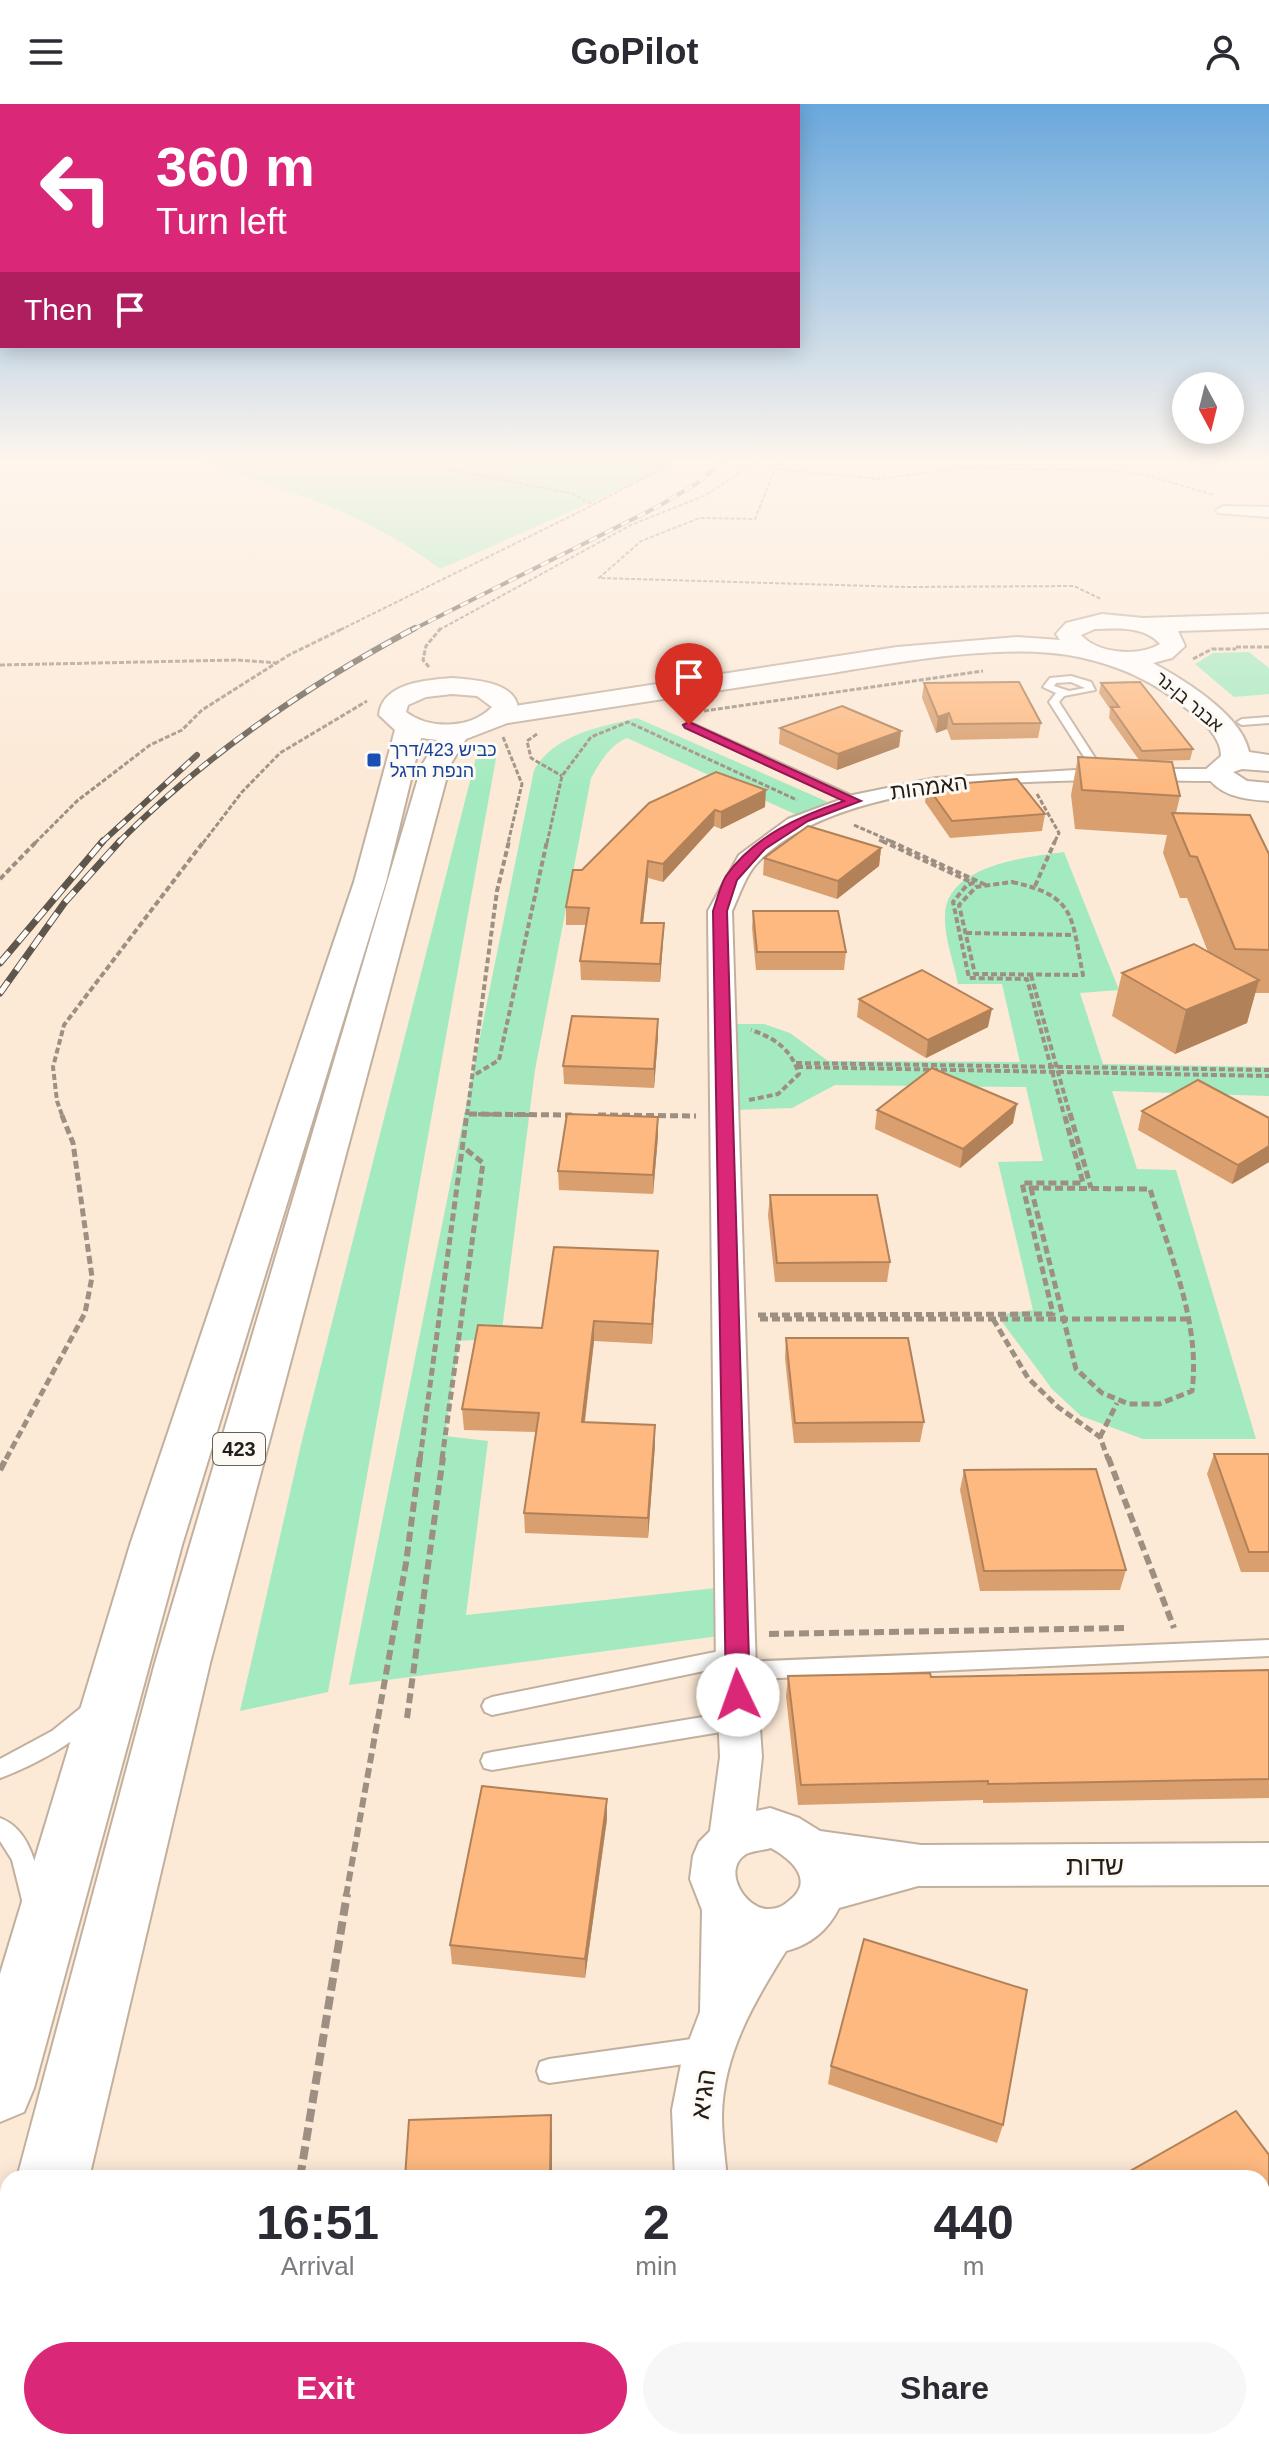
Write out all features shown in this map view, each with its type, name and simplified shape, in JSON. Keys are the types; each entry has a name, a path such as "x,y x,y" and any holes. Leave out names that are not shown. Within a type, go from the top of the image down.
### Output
{"main road":[{"path":"1078,639 1103,621 1141,625 1269,621"},
{"name":"אבנר בן-נר","path":"1141,625 1164,632 1172,639 1171,656 1242,722 1269,753"},
{"path":"392,712 493,718 897,655 1017,644 1078,639 1123,659 1171,656 1199,642 1269,638"},
{"name":"אבנר בן-נר","path":"1123,659 1160,676 1218,724 1235,743 1241,779 1269,817"},
{"path":"392,712 396,719 391,710 397,700 410,693 441,686 463,686 484,689 493,718"},
{"name":"423","path":"0,2088 190,1435 370,882 392,712"},
{"name":"423","path":"55,2170 113,1933 243,1435 425,812 436,765 493,718"},
{"path":"1241,779 1269,763"}],"street":[{"name":"האמהות","path":"750,1833 736,1654 720,911 731,879 744,862 781,831 820,812 920,786 1028,778 1241,779"},
{"path":"788,1832 816,1870 816,1906 805,1919 790,1927 773,1930 755,1929 739,1922 725,1910 716,1895 712,1879 713,1863 721,1848 750,1833 788,1832"},
{"name":"שדות","path":"816,1870 921,1866 1269,1864"},
{"name":"הגיא","path":"701,2170 697,2112 716,2030 725,1910"},
{"name":"הגיא","path":"716,2030 773,1930"}],"lane":[{"path":"1061,693 1054,702 1102,777"},
{"path":"1242,722 1269,720"},
{"path":"689,725 855,801"},
{"path":"492,1706 736,1654 1269,1648"},
{"path":"0,1769 26,1757 77,1725 116,1685"},
{"path":"492,1761 741,1738"},
{"path":"0,1828 11,1834 25,1869 41,1941"},
{"path":"549,2071 716,2030"}],"path":[{"path":"0,879 77,801 150,745 182,730 202,710 278,663 435,585 457,570"},
{"path":"422,674 433,670 423,660 426,646 441,628 547,570"},
{"path":"608,570 599,578 906,587 1074,586 1112,605"},
{"path":"1171,656 1212,649 1269,648"},
{"path":"0,665 237,660 278,663"},
{"path":"698,712 989,670"},
{"path":"0,1470 85,1313 92,1277 73,1143 57,1101 54,1078 53,1067 64,1025 242,792 269,762 294,743 392,712"},
{"path":"301,2170 365,1783 406,1563 497,891 522,784 493,718"},
{"path":"407,1718 483,1163 462,1149 476,1072 499,1060 562,776 591,737 628,722 639,721"},
{"path":"628,722 973,883 967,885 953,902 969,978 1027,979 1091,1188"},
{"path":"547,727 527,741 531,758 562,776"},
{"path":"1028,778 1059,833 1035,886"},
{"path":"820,812 986,885"},
{"path":"1012,882 1035,886 1056,894 1067,903 1083,975 975,974 959,905 966,894 986,885 1012,882"},
{"path":"966,933 1074,935"},
{"path":"729,1317 1053,1314 1022,1183 1083,1183 1031,975"},
{"path":"597,1115 724,1109 776,1096 790,1089 799,1074 785,1047 768,1036 723,1026"},
{"path":"797,1065 1269,1073"},
{"path":"469,1114 581,1115"},
{"path":"1031,1188 1091,1188 1150,1189 1194,1344 1196,1376 1192,1391 1172,1402 1146,1406 1117,1403 1093,1389 1076,1369 1031,1188"},
{"path":"729,1317 1187,1319"},
{"path":"993,1319 1028,1378 1058,1407 1100,1437 1174,1628"},
{"path":"1100,1437 1117,1403"},
{"path":"1159,1628 1190,1627"},
{"path":"736,1654 1143,1628"}],"green space":[{"path":"1249,652 1269,668 1269,694 1234,697 1195,664 1213,653"},
{"path":"637,718 828,802 797,815 627,738 611,750 598,766 591,778 535,1070 501,1338 459,1341 445,1436 488,1441 466,1615 716,1588 719,1636 349,1685 534,770 543,758 566,740 593,729"},
{"path":"480,742 498,747 328,1692 240,1711 303,1436"},
{"path":"1064,852 1119,990 1080,993 1103,1064 1269,1067 1269,1096 1112,1091 1137,1169 1176,1170 1256,1439 1143,1439 1081,1416 1052,1389 997,1315 1033,1310 998,1162 1043,1161 1026,1087 835,1085 792,1108 737,1110 735,1024 764,1024 790,1033 828,1061 1020,1062 1002,984 958,984 945,916 949,899 959,885 973,875 1011,861"}],"building":[{"path":"1019,682 1041,723 953,724 949,713 938,717 924,683"},
{"path":"1140,682 1193,749 1142,751 1111,707 1119,707 1101,683"},
{"path":"842,706 901,731 838,754 780,728"},
{"path":"1078,757 1172,762 1180,796 1082,790"},
{"path":"716,772 766,790 721,812 715,810 663,864 648,861 641,923 664,923 660,964 580,961 589,908 566,907 573,870 582,870 649,803"},
{"path":"1017,779 1045,814 952,821 927,786"},
{"path":"1172,813 1250,815 1269,854 1269,950 1235,949 1197,857 1190,856"},
{"path":"808,826 881,848 838,881 764,858"},
{"path":"753,911 838,911 846,952 757,952"},
{"path":"1194,944 1259,980 1186,1010 1122,973"},
{"path":"922,970 992,1009 928,1040 859,999"},
{"path":"572,1016 658,1019 654,1069 563,1066"},
{"path":"932,1068 1017,1104 963,1149 877,1110"},
{"path":"1198,1080 1269,1118 1269,1146 1238,1165 1142,1111"},
{"path":"567,1114 658,1117 653,1175 558,1171"},
{"path":"770,1195 877,1195 890,1262 777,1263"},
{"path":"554,1247 658,1251 652,1324 594,1321 582,1422 655,1425 648,1518 524,1513 539,1413 462,1409 478,1325 542,1328"},
{"path":"786,1338 908,1338 924,1422 795,1423"},
{"path":"1214,1454 1269,1454 1269,1552 1249,1552"},
{"path":"1096,1469 1126,1570 984,1571 964,1470"},
{"path":"1269,1670 1269,1779 801,1785 788,1676 930,1673 931,1677"},
{"path":"482,1786 607,1799 585,1959 450,1945"},
{"path":"864,1939 1027,1990 1003,2125 831,2066"},
{"path":"1236,2111 1269,2155 1269,2170 1132,2170"},
{"path":"551,2115 550,2170 406,2170 409,2120"}],"railway":[{"path":"412,630 531,570"},
{"path":"120,841 186,780 258,724 335,674 415,628"},
{"path":"102,842 197,755"},
{"path":"0,993 65,902 120,841"},
{"path":"0,963 102,842"}],"place":[{"name":"כביש 423/דרך הנפת הדגל","path":"374,760"}],"route":[{"path":"689,725 855,801 804,819 781,831 761,847 731,879 720,911 738,1695"}]}
